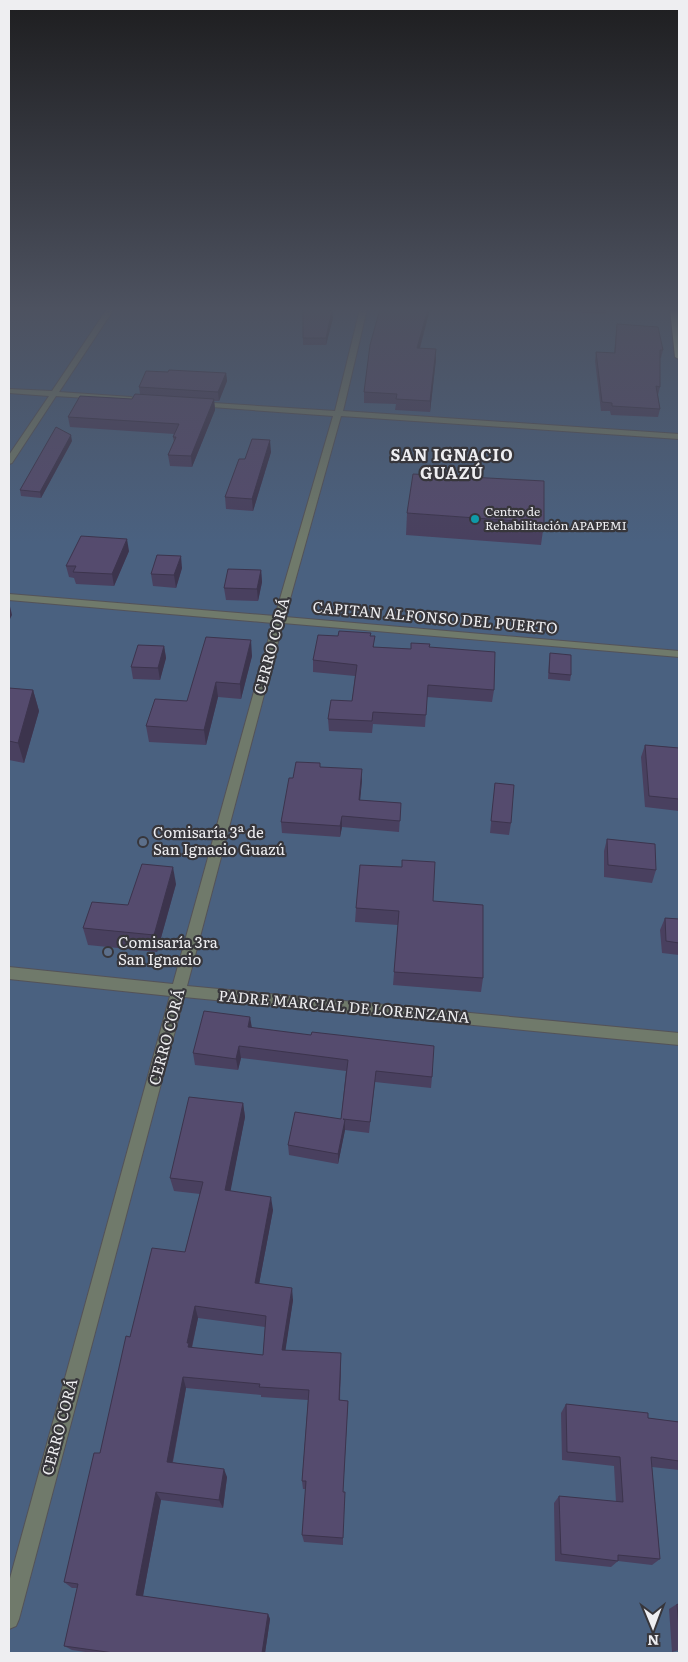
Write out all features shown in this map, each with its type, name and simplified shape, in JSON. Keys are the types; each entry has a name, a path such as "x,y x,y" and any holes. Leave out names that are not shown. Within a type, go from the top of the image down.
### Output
{"street":[{"path":"9,461 58,387"},
{"name":"CERRO CORÁ","path":"9,1619 279,620 345,387"},
{"path":"9,391 141,400"},
{"path":"190,404 679,437"},
{"name":"CAPITAN ALFONSO DEL PUERTO","path":"9,597 679,654"},
{"name":"PADRE MARCIAL DE LORENZANA","path":"9,972 179,992 679,1039"}],"water":[{"path":"9,387 679,387 679,1653 9,1653"}],"building":[{"path":"139,387 220,387 218,392"},
{"path":"365,387 432,387 430,401 396,399 397,394 364,392"},
{"path":"600,387 656,387 660,409 612,406 612,403 602,402"},
{"path":"135,394 214,399 191,456 168,455 176,437 173,437 179,424 68,417 80,396 132,399"},
{"path":"56,427 71,435 40,492 20,490"},
{"path":"252,439 270,440 252,499 225,497 239,459 245,459"},
{"path":"413,474 544,481 544,523 407,513"},
{"path":"81,536 127,539 112,574 73,572 76,566 66,566"},
{"path":"157,555 181,556 174,575 151,574"},
{"path":"228,569 261,570 257,589 224,588"},
{"path":"339,631 371,633 370,636 375,636 373,647 411,649 411,643 430,644 429,647 495,652 494,690 428,685 426,715 373,712 372,721 328,719 331,700 352,701 357,665 313,660 318,635 338,636"},
{"path":"206,637 251,640 240,684 216,682 204,730 146,726 155,699 187,701"},
{"path":"138,645 164,646 158,668 131,667"},
{"path":"550,653 571,655 571,675 549,673"},
{"path":"9,688 33,690 18,743 9,741"},
{"path":"645,745 679,748 679,799 649,796"},
{"path":"296,762 320,763 320,767 362,769 359,800 401,803 400,821 342,816 340,826 281,822 289,778 293,778"},
{"path":"495,783 514,785 511,823 491,821"},
{"path":"607,839 655,844 656,870 608,865"},
{"path":"402,860 435,862 433,901 483,905 483,978 394,972 399,911 356,908 360,865 402,867"},
{"path":"142,864 173,867 154,935 83,928 92,902 128,905"},
{"path":"665,918 679,919 679,943 666,941"},
{"path":"204,1011 250,1017 248,1027 311,1035 312,1032 434,1046 432,1077 376,1071 370,1122 343,1119 345,1120 338,1154 288,1145 295,1112 341,1119 348,1060 239,1046 236,1059 193,1053"},
{"path":"189,1097 243,1103 225,1190 271,1197 255,1283 292,1288 282,1350 341,1353 339,1400 348,1401 343,1492 345,1492 343,1538 302,1535 306,1481 302,1481 309,1390 259,1387 260,1384 183,1377 167,1462 224,1469 219,1500 156,1492 136,1595 268,1614 262,1653 114,1653 64,1646 78,1584 64,1582 94,1453 100,1453 126,1336 130,1337 152,1248 185,1252 203,1182 170,1178","holes":["195,1306 266,1316 263,1355 188,1347 189,1343 187,1343"]},
{"path":"566,1404 648,1413 648,1418 679,1422 679,1461 651,1457 660,1559 618,1555 618,1561 561,1554 559,1496 623,1502 620,1457 567,1452"},
{"path":"677,1604 679,1605 679,1629"}],"place":[{"name":"Centro de Rehabilitación APAPEMI","path":"475,519"},
{"name":"Comisaría 3ª de San Ignacio Guazú","path":"143,842"},
{"name":"Comisaría 3ra San Ignacio","path":"108,952"}],"district":[{"name":"SAN IGNACIO GUAZÚ","path":"452,464"}]}
